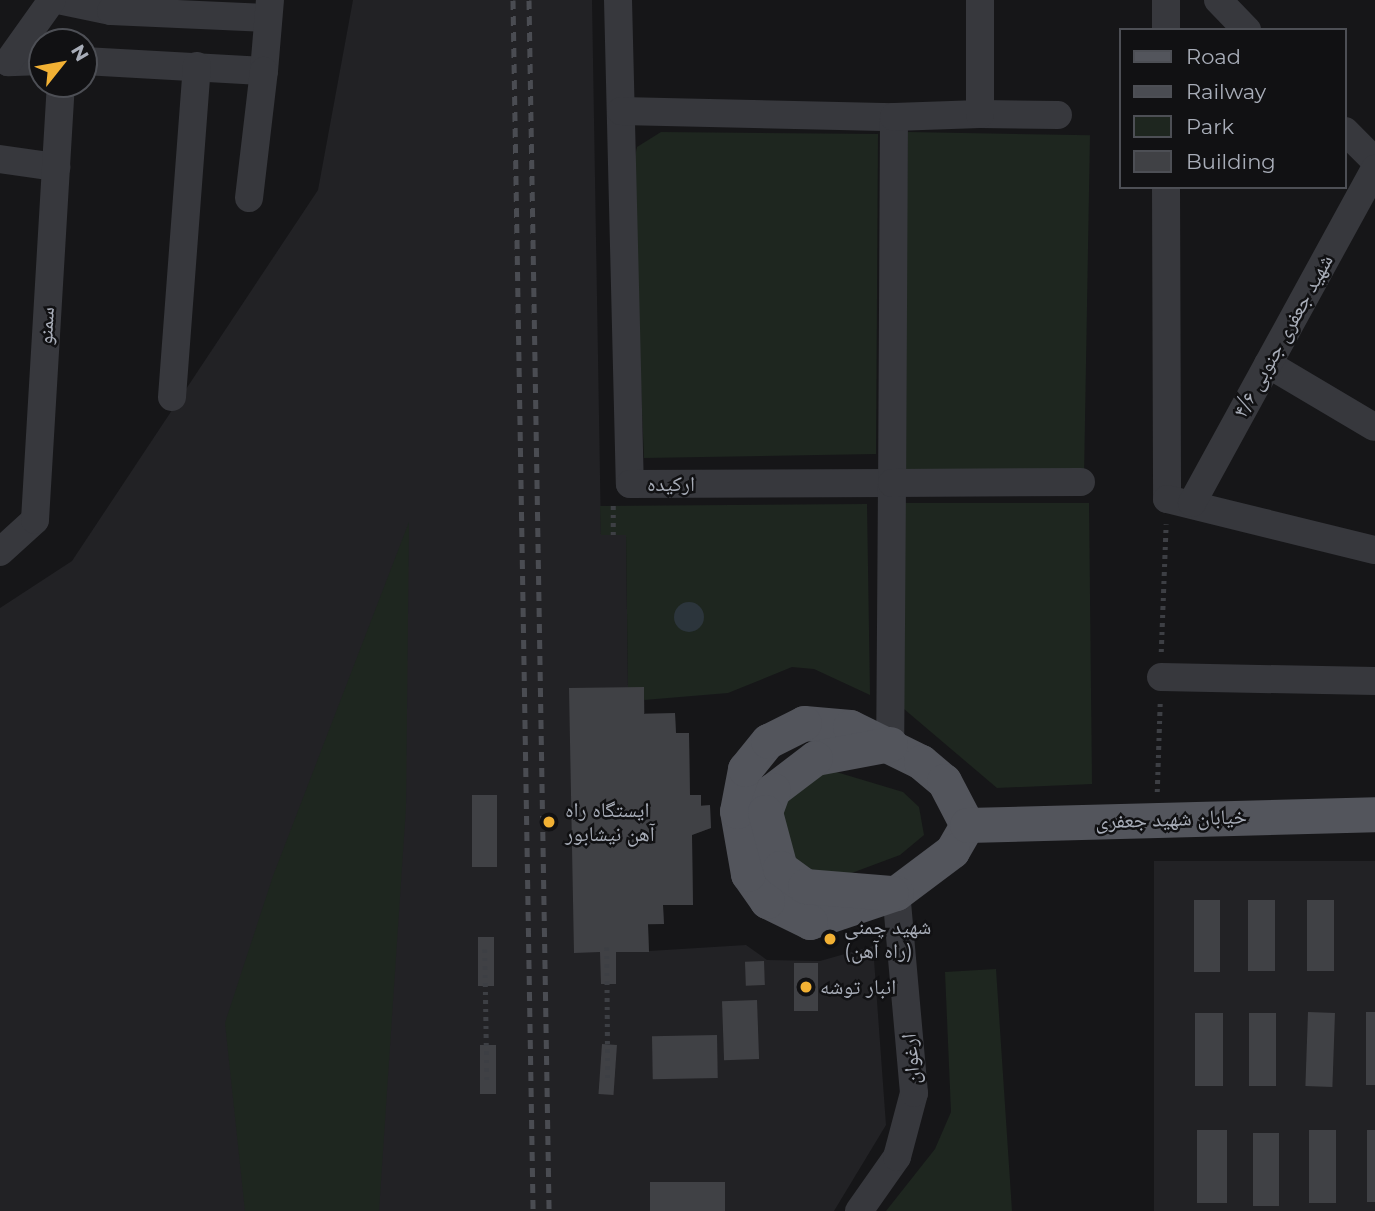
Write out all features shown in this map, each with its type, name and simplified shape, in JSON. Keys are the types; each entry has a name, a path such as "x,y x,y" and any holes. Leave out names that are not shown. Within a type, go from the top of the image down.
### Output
{"main road":[{"path":"804,723 850,727 890,744 944,782 967,825 952,850 896,893 810,922 767,901 748,874 737,811 745,769 768,741 804,723"},
{"name":"خیابان شهید جعفری","path":"967,825 1375,814"}],"street":[{"path":"4,61 52,0"},
{"path":"58,0 111,11 269,9 249,198"},
{"name":"ارکیده","path":"618,0 630,484 892,483"},
{"path":"980,0 981,114"},
{"path":"1166,0 1166,28"},
{"path":"1218,0 1245,28"},
{"path":"4,61 28,61"},
{"path":"98,62 264,71"},
{"path":"172,397 197,66"},
{"name":"سمنو","path":"0,552 35,520 60,98"},
{"path":"621,111 894,117 1058,115"},
{"path":"890,744 894,117"},
{"path":"1347,133 1375,161"},
{"path":"0,159 56,167"},
{"name":"شهید جعفری جنوبی ۴/۶","path":"1179,501 1268,364 1375,169"},
{"path":"1166,189 1179,501 1375,550"},
{"path":"1268,364 1374,428"},
{"path":"892,483 1081,482"},
{"path":"1161,677 1375,681"},
{"name":"ارغوان","path":"859,1211 897,1157 914,1093 896,893"}],"path":[{"path":"613,506 613,535"},
{"path":"607,947 608,1079"},
{"path":"485,949 486,1081"}],"shaded area":[{"path":"353,0 592,0 601,535 626,535 628,687 644,687 645,713 675,713 676,733 689,733 690,795 701,795 701,805 710,805 711,828 692,835 693,905 663,905 664,924 648,925 649,951 746,945 767,960 820,961 873,946 886,1125 834,1211 0,1211 0,608 72,561 318,190"},
{"path":"689,602 700,606 704,617 700,628 689,632 678,628 674,617 678,606"},
{"path":"1154,861 1375,861 1375,1211 1154,1211"}],"green space":[{"path":"661,132 878,134 876,454 644,458 632,172 637,147"},
{"path":"908,132 1090,135 1084,472 902,469"},
{"path":"900,503 1089,503 1092,784 997,788 904,709"},
{"path":"867,504 870,695 814,669 792,667 728,693 644,700 628,688 626,535 601,535 600,506"},
{"path":"409,522 406,807 379,1211 245,1211 225,1023 273,876"},
{"path":"833,771 903,792 919,807 924,835 900,855 849,874 813,871 793,857 780,814 787,796 811,777"},
{"path":"996,969 1012,1211 886,1211 935,1149 951,1112 945,972"}],"building":[{"path":"644,687 644,714 675,713 676,733 689,733 690,795 701,795 701,806 710,805 711,828 692,835 693,905 663,905 664,924 648,924 649,952 616,952 616,984 601,984 600,952 574,953 569,688"},
{"path":"472,795 497,795 497,867 472,867"},
{"path":"1194,900 1220,900 1220,972 1194,972"},
{"path":"1248,900 1275,900 1275,971 1248,971"},
{"path":"1307,900 1334,900 1334,971 1307,971"},
{"path":"478,937 494,937 494,986 478,986"},
{"path":"764,961 765,985 746,986 745,962"},
{"name":"انبار توشه","path":"794,963 818,963 818,1011 794,1011"},
{"path":"757,1000 759,1059 724,1060 722,1001"},
{"path":"1308,1012 1335,1013 1332,1087 1305,1086"},
{"path":"1366,1012 1375,1012 1375,1085 1366,1085"},
{"path":"1195,1013 1223,1013 1223,1086 1195,1086"},
{"path":"1249,1013 1276,1013 1276,1086 1249,1086"},
{"path":"717,1035 718,1078 653,1079 652,1036"},
{"path":"602,1044 617,1045 613,1095 599,1094"},
{"path":"480,1045 496,1045 496,1094 480,1094"},
{"path":"1197,1130 1227,1130 1227,1203 1197,1203"},
{"path":"1309,1130 1336,1130 1336,1203 1309,1203"},
{"path":"1367,1130 1375,1130 1375,1202 1367,1202"},
{"path":"1253,1133 1279,1133 1279,1206 1253,1206"},
{"path":"650,1182 725,1182 725,1211 650,1211"}],"railway":[{"path":"513,0 533,1211"},
{"path":"529,0 549,1211"}],"place":[{"name":"ایستگاه راه‌ آهن نیشابور","path":"549,822"},
{"name":"شهید چمنی (راه آهن)","path":"830,939"},
{"name":"انبار توشه","path":"806,987"}]}
